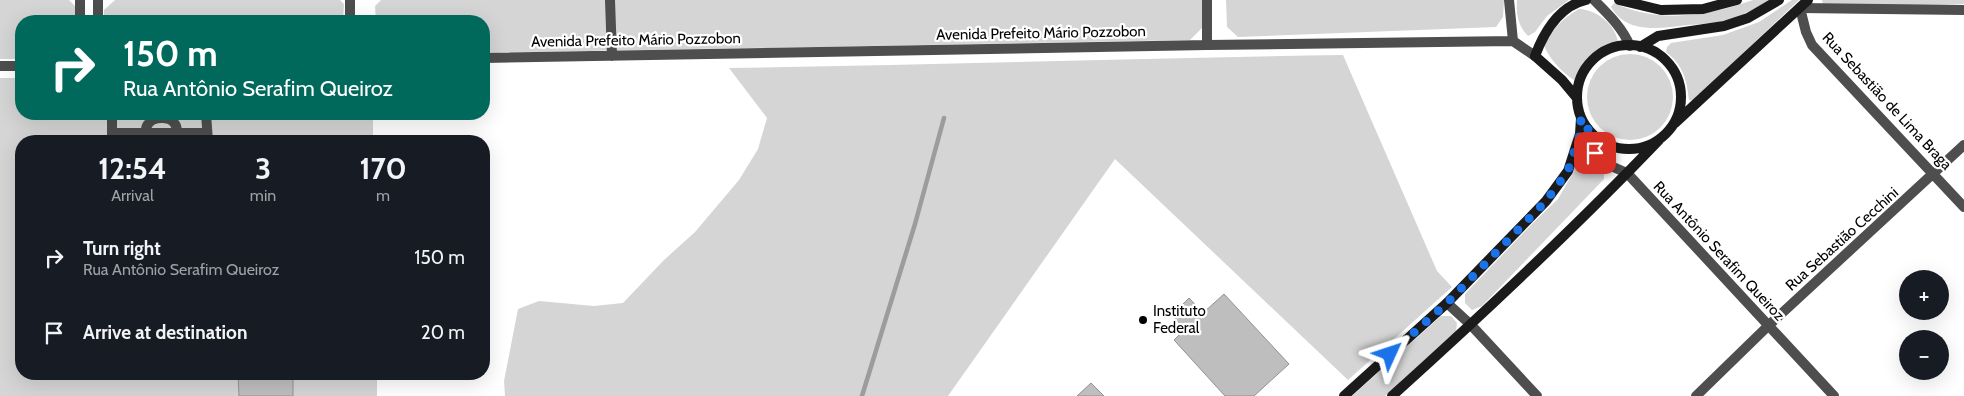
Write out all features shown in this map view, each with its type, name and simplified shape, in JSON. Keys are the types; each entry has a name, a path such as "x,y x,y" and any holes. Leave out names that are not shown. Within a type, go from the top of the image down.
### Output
{"main road":[{"path":"1577,98 1562,80 1535,56 1546,31 1554,21 1578,2 1586,0"},
{"path":"1620,0 1660,10 1703,9 1737,0"},
{"path":"1344,396 1447,303 1546,201 1560,183 1573,158 1580,134 1581,118 1577,98 1581,78 1593,61 1610,50 1635,46 1658,36 1724,26 1748,18 1779,0"},
{"path":"1392,396 1471,325 1673,126 1808,0"},
{"path":"1635,46 1654,52 1666,61 1677,78 1680,87 1680,107 1673,126"},
{"path":"1581,118 1588,129 1601,141 1620,148 1640,148 1659,140"}],"street":[{"path":"80,0 80,15"},
{"path":"98,0 98,15"},
{"path":"350,0 350,15"},
{"path":"610,0 612,56"},
{"path":"1207,0 1207,45"},
{"path":"1509,0 1513,41 1535,56"},
{"path":"1594,0 1611,16 1635,46"},
{"path":"1800,8 1964,10"},
{"name":"Rua Sebastião de Lima Braga","path":"1800,8 1806,32 1812,45 1964,207"},
{"name":"Avenida Prefeito Mário Pozzobon","path":"490,58 1513,41"},
{"path":"0,66 15,66"},
{"path":"112,120 112,135"},
{"path":"148,135 150,122 153,120"},
{"path":"160,120 161,135"},
{"path":"169,120 172,122 174,135"},
{"path":"206,120 207,135"},
{"name":"Rua Antônio Serafim Queiroz","path":"1588,129 1587,141 1604,163 1627,173 1834,396"},
{"name":"Rua Sebastião Cecchini","path":"1696,396 1768,326 1964,145"},
{"path":"1447,303 1471,325 1538,396"}],"shaded area":[{"path":"0,0 69,0 75,6 75,15 15,15 15,59 0,59"},
{"path":"115,0 340,0 344,4 343,15 104,15 104,10"},
{"path":"381,0 1202,0 1202,28 1190,40 490,53 490,15 376,15 375,6"},
{"path":"1226,0 1504,0 1503,17 1496,27 1238,37 1227,27"},
{"path":"1517,0 1569,0 1547,16 1535,32 1528,36 1518,20"},
{"path":"1753,0 1772,0 1742,15 1722,21 1656,28 1635,26 1626,22 1611,7 1614,3 1648,14 1684,15 1701,14"},
{"path":"1792,0 1799,0 1693,101 1689,100 1683,73 1672,57 1666,52 1667,47 1671,43 1723,35 1759,22"},
{"path":"1822,0 1964,0 1964,4 1832,7 1823,5"},
{"path":"1579,9 1592,12 1604,19 1613,29 1618,42 1599,49 1583,65 1574,80 1557,65 1544,46 1559,24"},
{"path":"1622,54 1638,54 1647,57 1661,66 1670,80 1673,97 1670,114 1661,128 1647,137 1638,140 1622,140 1606,133 1594,121 1587,105 1587,89 1594,73 1606,61"},
{"path":"1343,55 1437,271 1452,287 1348,380 1115,159 948,396 505,396 504,381 518,309 539,301 594,306 623,303 664,260 695,232 739,180 758,149 767,118 729,68"},
{"path":"0,78 15,78 15,120 373,120 373,135 15,135 15,380 238,380 239,396 0,396"},
{"path":"1584,152 1592,164 1604,173 1604,179 1482,306 1472,310 1465,303 1465,294 1558,199 1573,173 1579,153"},
{"path":"1441,316 1451,316 1457,323 1456,332 1385,396 1352,396"},
{"path":"293,380 377,380 377,396 293,396"}],"building":[{"path":"1224,294 1289,364 1254,396 1225,396 1174,340 1185,329 1172,315 1189,298 1203,313"},
{"path":"238,380 293,380 293,396 239,396"},
{"path":"1091,383 1104,396 1077,396"}],"waterway":[{"path":"862,396 915,224 944,118"}],"place":[{"name":"Instituto Federal","path":"1143,320"}],"route":[{"path":"1390,354 1447,303 1546,201 1568,171 1580,134 1581,118 1588,129 1587,141 1595,153"}]}
